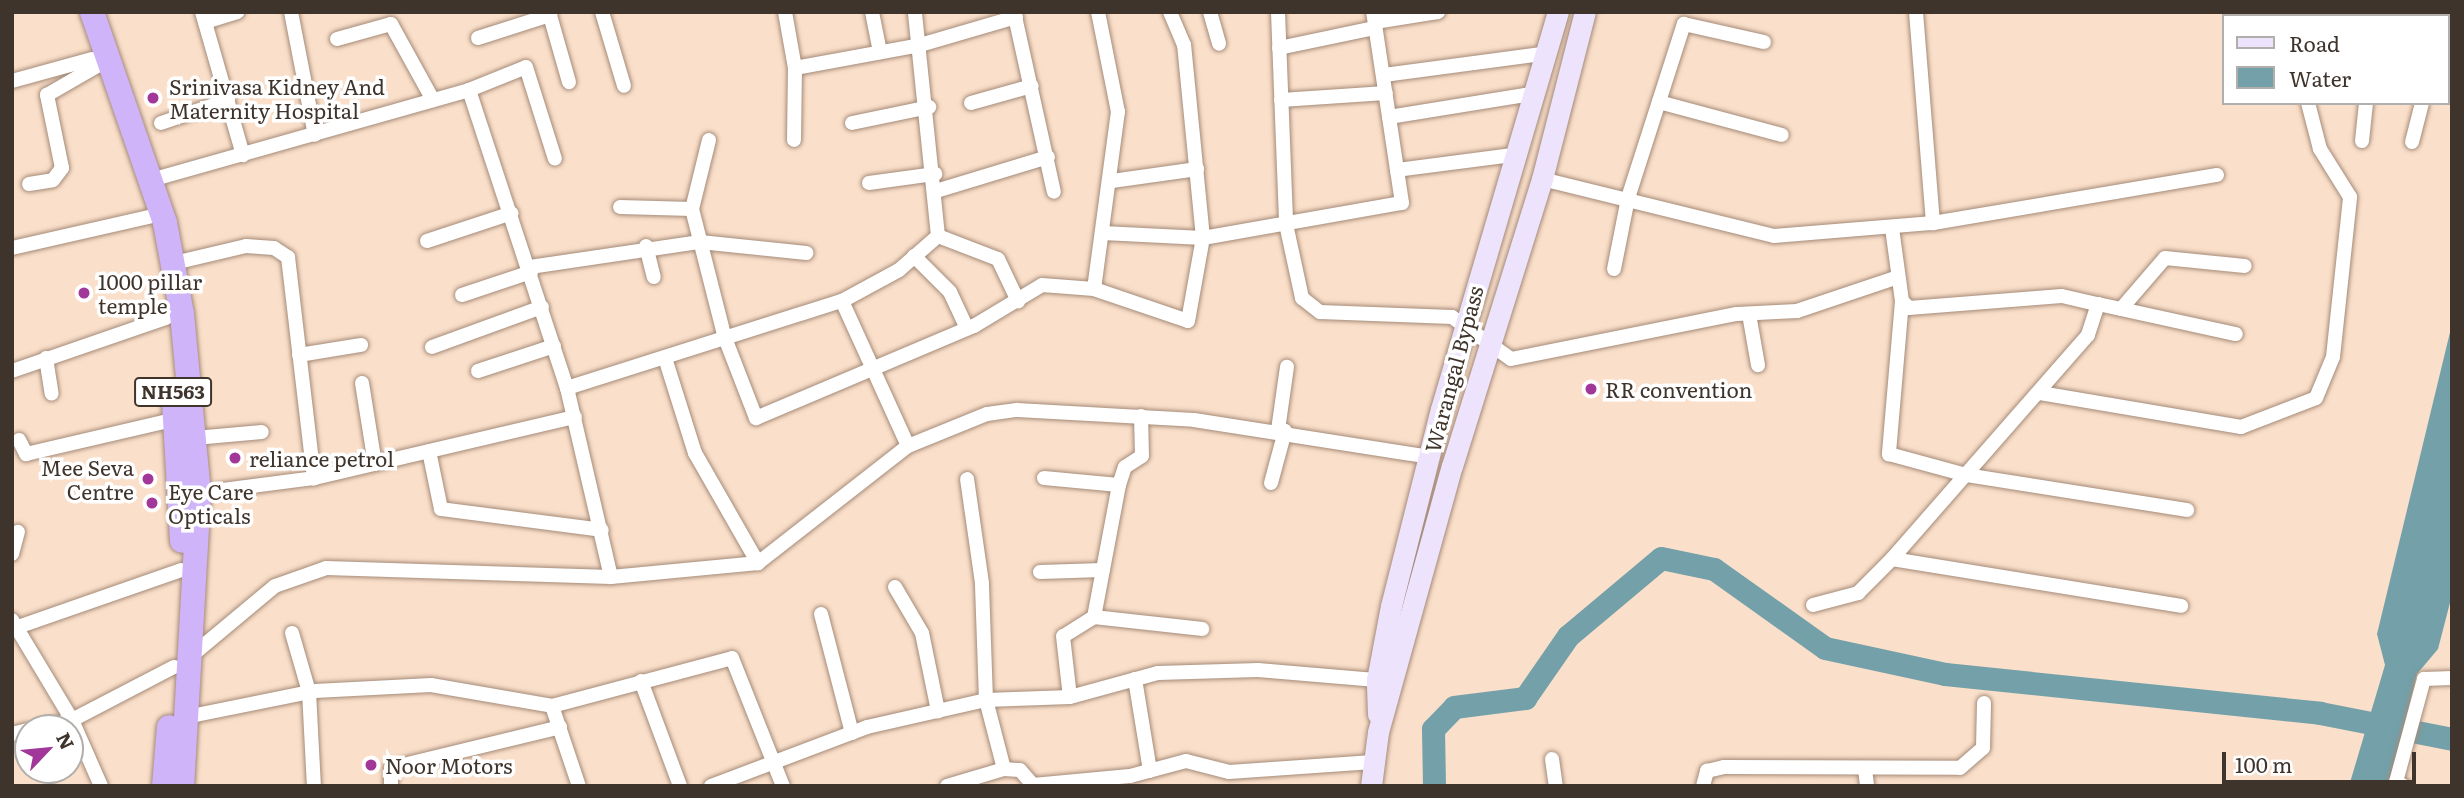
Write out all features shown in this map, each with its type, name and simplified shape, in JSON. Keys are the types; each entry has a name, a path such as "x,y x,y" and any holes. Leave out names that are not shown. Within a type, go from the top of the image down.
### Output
{"highway":[{"name":"NH563","path":"78,12 149,217 166,318 176,419 186,718 181,786"},
{"name":"NH563","path":"92,12 151,180 174,263 195,438 199,493 183,662 164,786"}],"main road":[{"name":"Warangal Bypass","path":"1378,732 1377,680 1397,580 1430,457 1452,318 1513,155 1542,54 1558,12"},
{"path":"1371,786 1378,732 1415,614 1489,349 1542,179 1586,12"}],"street":[{"path":"238,12 204,17 243,155"},
{"path":"291,12 315,135"},
{"path":"603,12 624,86"},
{"path":"785,12 796,68 794,140"},
{"path":"872,12 880,52"},
{"path":"915,12 929,107 938,236"},
{"path":"1094,289 1112,181 1118,111 1098,12"},
{"path":"709,140 692,209 725,338 755,418 967,328 1042,285 1094,289 1188,321 1203,238 1184,45 1170,12"},
{"path":"1210,12 1219,44"},
{"path":"1278,12 1286,224 1303,298 1320,312 1452,318 1489,349 1511,359 1749,314 1797,311 1898,277"},
{"path":"1279,48 1374,21 1438,12"},
{"path":"1916,12 1933,223"},
{"path":"478,38 549,14 569,82"},
{"path":"796,68 920,45 1015,15 1055,192"},
{"path":"337,39 386,18 433,100"},
{"path":"1614,269 1628,198 1687,18 1765,42"},
{"path":"1103,233 1203,238 1402,202 1374,21"},
{"path":"1384,75 1542,54"},
{"path":"12,81 94,62"},
{"path":"29,184 53,180 62,168 47,95 94,62"},
{"path":"151,180 469,90 526,66 555,159"},
{"path":"971,103 1032,86"},
{"path":"469,90 531,270 567,388 611,578"},
{"path":"1281,100 1386,93"},
{"path":"1389,117 1531,94"},
{"path":"161,123 228,100"},
{"path":"1659,102 1782,135"},
{"path":"2040,394 2241,427 2316,398 2333,357 2350,197 2320,149 2309,105"},
{"path":"2362,141 2366,105"},
{"path":"2412,142 2421,105"},
{"path":"852,123 929,107"},
{"path":"1397,170 1513,155"},
{"path":"936,191 1048,157"},
{"path":"1112,181 1197,169"},
{"path":"869,183 935,174"},
{"path":"1542,179 1774,236 1933,223 2217,175"},
{"path":"620,207 692,209"},
{"path":"427,241 512,213"},
{"path":"12,248 149,217"},
{"path":"1892,228 1902,301 1886,448 1897,459 1966,475 2187,510"},
{"path":"567,388 842,301 914,256 938,236"},
{"path":"938,236 998,259 1018,301"},
{"path":"462,295 531,270 646,246 700,242 806,253"},
{"path":"174,263 246,246 274,248 288,257 314,478"},
{"path":"646,246 654,277"},
{"path":"914,256 950,292 967,328"},
{"path":"2120,309 2165,258 2245,266"},
{"path":"1902,301 1923,309 2062,296 2235,334"},
{"path":"842,301 908,446"},
{"path":"1813,605 1858,593 1892,559 2040,394 2088,335 2098,304"},
{"path":"432,347 542,307"},
{"path":"1749,314 1758,365"},
{"path":"12,371 166,318"},
{"path":"299,355 361,345"},
{"path":"478,371 554,346"},
{"path":"46,358 51,394"},
{"path":"665,358 695,453 758,563"},
{"path":"1271,483 1281,431 1287,367"},
{"path":"362,383 374,464"},
{"path":"83,714 183,662 275,586 327,568 611,578 758,563 908,446 988,414 1017,410 1208,422 1281,431 1430,457"},
{"path":"1094,617 1119,485 1125,467 1142,456 1141,416"},
{"path":"199,493 314,478 575,418"},
{"path":"19,440 26,454 176,419"},
{"path":"195,438 262,432"},
{"path":"429,452 441,509 602,530"},
{"path":"1044,478 1119,485"},
{"path":"967,479 982,583 986,700 1004,769"},
{"path":"12,554 18,532"},
{"path":"1892,559 2181,606"},
{"path":"68,714 14,625 181,570"},
{"path":"1040,572 1103,570"},
{"path":"895,587 922,633 938,711"},
{"path":"821,614 852,733"},
{"path":"1070,697 1063,636 1094,617 1202,629"},
{"path":"292,633 310,692 314,786"},
{"path":"186,718 310,692 431,685 552,706 732,658 783,786"},
{"path":"711,786 852,733 986,700 1070,697 1135,679 1258,670 1377,680"},
{"path":"2400,784 2424,679 2452,678"},
{"path":"1135,679 1150,771"},
{"path":"641,681 680,786"},
{"path":"1703,786 1707,771 1724,767 1865,769 1972,763 1983,748 1984,703"},
{"path":"552,706 579,786"},
{"path":"391,786 391,768 559,727"},
{"path":"84,747 101,786"},
{"path":"1552,758 1556,786"},
{"path":"947,786 1004,769 1020,770 1033,785 1150,771 1186,761 1229,772 1373,762"},
{"path":"1865,769 1867,786"}],"water":[{"path":"2452,324 2452,595 2438,649 2417,674 2389,786 2349,786 2385,665 2377,634"}],"waterway":[{"path":"1434,786 1433,729 1454,707 1525,698 1568,636 1661,558 1714,569 1825,648 1945,674 2320,713 2452,739"}],"place":[{"name":"Srinivasa Kidney And Maternity Hospital","path":"153,98"},
{"name":"1000 pillar temple","path":"84,293"},
{"name":"RR convention","path":"1591,389"},
{"name":"reliance petrol","path":"235,458"},
{"name":"Mee Seva Centre","path":"148,479"},
{"name":"Eye Care Opticals","path":"152,503"},
{"name":"Noor Motors","path":"371,765"}]}
